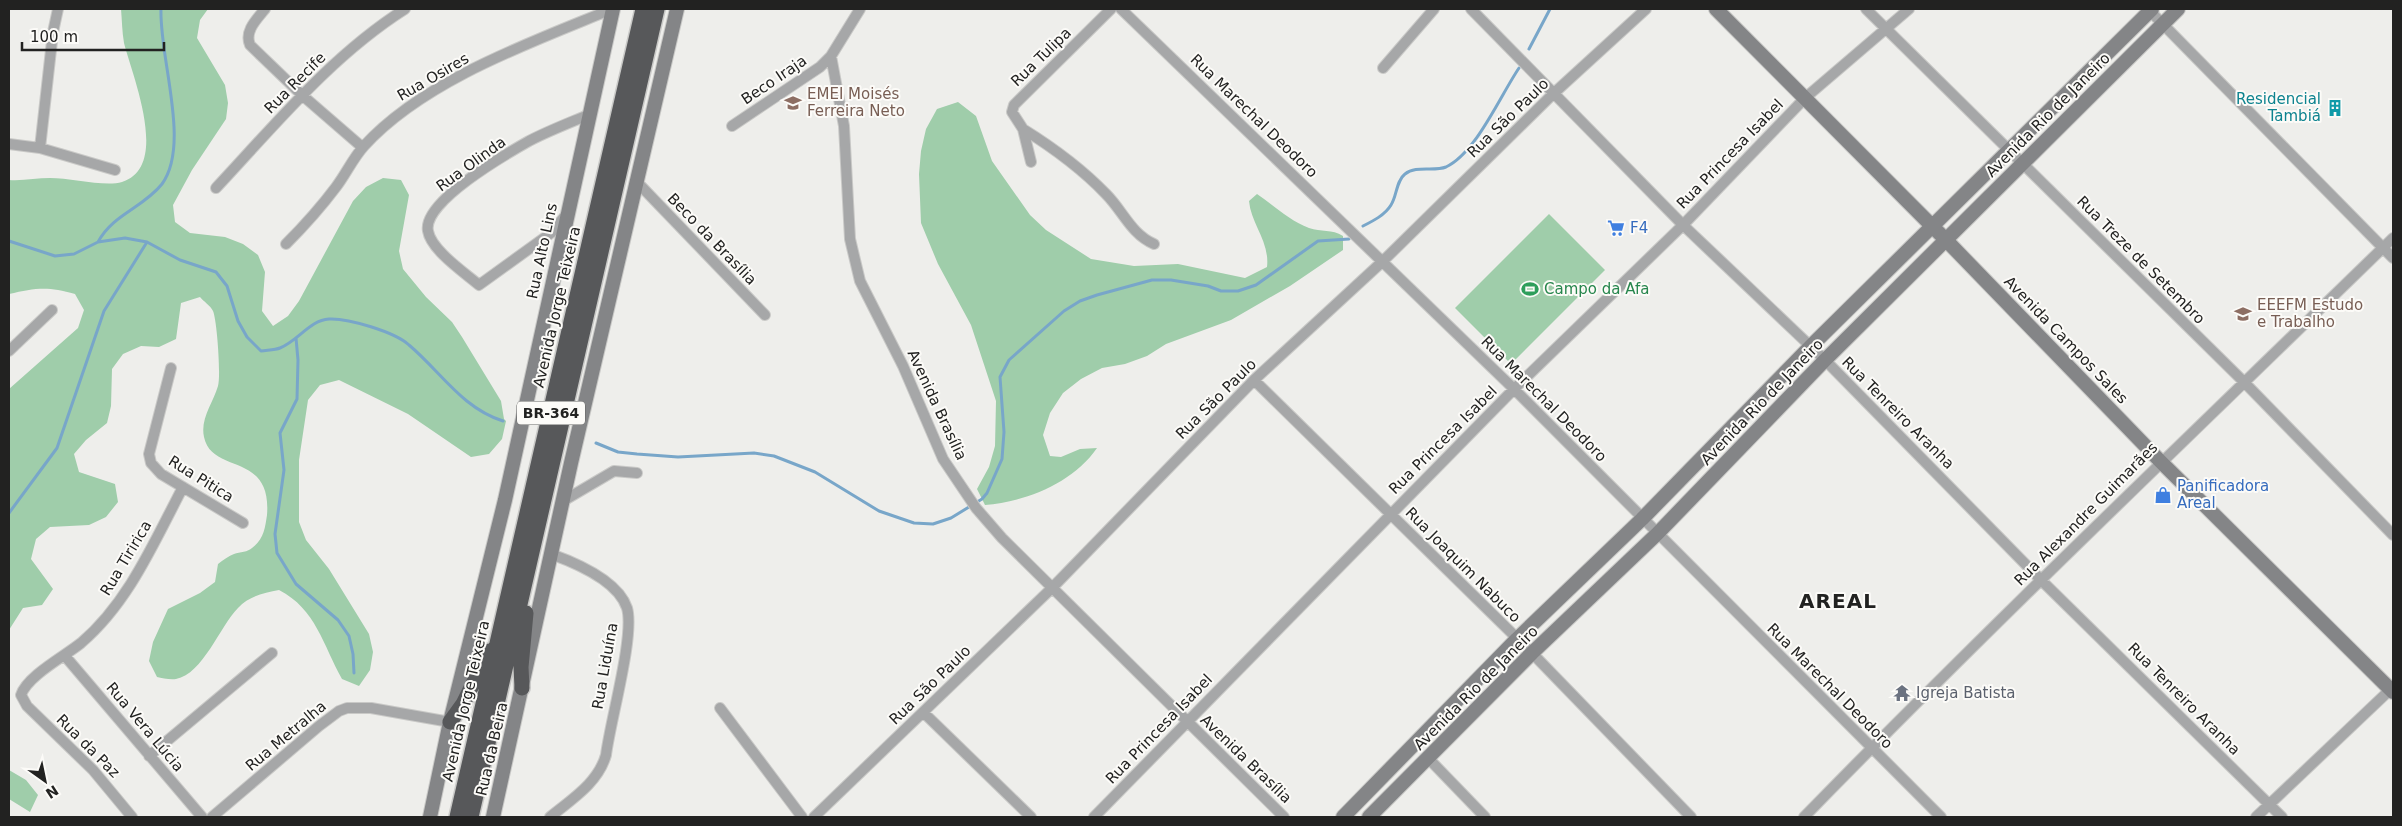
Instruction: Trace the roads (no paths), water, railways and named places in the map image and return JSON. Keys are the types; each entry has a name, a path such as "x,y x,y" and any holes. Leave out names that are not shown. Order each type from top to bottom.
{"highway":[{"name":"Avenida Jorge Teixeira","path":"457,817 644,9"},
{"name":"Avenida Jorge Teixeira","path":"471,817 657,9"},
{"path":"522,688 521,667 534,541"},
{"path":"450,722 463,704 499,632"}],"main road":[{"name":"Rua Alto Lins","path":"450,722 505,500 588,114 613,9"},
{"name":"Rua da Beira","path":"493,817 563,501 677,9"},
{"name":"Avenida Campos Sales","path":"1716,9 1946,240 2161,462 2392,690"},
{"name":"Avenida Rio de Janeiro","path":"1343,817 1517,639 1642,519 1811,346 1933,227 2150,9"},
{"name":"Avenida Rio de Janeiro","path":"1369,817 1532,654 1657,534 1825,360 2178,9"},
{"path":"430,817 450,722"}],"street":[{"path":"40,148 53,32 58,9"},
{"path":"265,9 250,29 249,42 262,58 302,96 362,147"},
{"name":"Rua Recife","path":"216,188 302,96 367,35 405,9"},
{"name":"Rua Osires","path":"286,244 318,210 362,147 401,112 432,92 515,49 613,9"},
{"path":"831,56 860,9"},
{"name":"Rua Tulipa","path":"1031,162 1023,129 1013,116 1014,105 1111,9"},
{"name":"Rua Marechal Deodoro","path":"1120,9 1383,260 1941,817"},
{"path":"1383,68 1434,9"},
{"name":"Rua Tenreiro Aranha","path":"1471,9 1683,225 1811,346 2041,580 2282,817"},
{"name":"Rua São Paulo","path":"814,817 1052,588 1254,380 1383,260 1553,94 1646,9"},
{"name":"Rua Treze de Setembro","path":"1866,9 2243,381 2393,535"},
{"name":"Rua Princesa Isabel","path":"1094,817 1514,389 1683,225 1805,98 1909,9"},
{"path":"2150,9 2393,258"},
{"name":"Beco Iraja","path":"732,126 797,84 831,56"},
{"name":"Avenida Brasília","path":"831,56 844,126 852,255 860,281 903,366 936,444 968,498 1052,588 1284,817"},
{"name":"Rua Olinda","path":"567,214 547,236 479,285 433,243 428,233 427,225 434,211 476,175 502,157 531,140 588,114"},
{"path":"1023,129 1095,184 1108,196 1139,236 1154,244"},
{"path":"9,144 40,148 115,170"},
{"name":"Beco da Brasília","path":"638,183 765,315"},
{"name":"Rua Alexandre Guimarães","path":"1804,817 1871,748 2243,381 2393,238"},
{"path":"9,351 52,310"},
{"name":"Rua Pitica","path":"171,368 149,459 154,468 162,474 244,523"},
{"name":"Rua Joaquim Nabuco","path":"1254,380 1532,654 1690,817"},
{"path":"563,501 614,471 637,474"},
{"name":"Rua Tiririca","path":"21,698 23,690 32,680 65,656 104,621 128,589 183,487"},
{"name":"Rua Liduína","path":"550,817 593,780 603,764 629,629 626,606 601,578 590,571 551,554"},
{"path":"149,756 272,653"},
{"name":"Rua Vera Lúcia","path":"65,656 202,817"},
{"path":"2256,817 2392,690"},
{"name":"Rua da Paz","path":"21,698 93,770 132,817"},
{"name":"Rua Metralha","path":"212,817 319,726 347,708 371,708 450,722"},
{"path":"720,708 802,817"},
{"path":"924,713 1031,817"},
{"path":"1429,759 1486,817"}],"waterway":[{"path":"98,242 112,224 146,199 162,184 170,167 174,147 174,124 164,51 161,9"},
{"path":"1529,49 1550,9"},
{"path":"1363,226 1386,212 1393,201 1402,177 1409,171 1446,167 1467,150 1487,123 1519,68"},
{"path":"9,241 55,256 74,254 98,242 125,238 147,242 180,260 216,272 227,286 238,321 247,337 261,351 278,349 286,345 322,320 337,319 371,327 402,340 421,355 464,398 489,415 503,421"},
{"path":"596,443 618,452 678,457 754,453 774,456 815,472 879,511 914,523 933,524 951,518 982,499 987,493 1002,459 1004,432 1000,377 1009,360 1064,311 1080,301 1097,295 1152,280 1171,280 1208,286 1221,291 1238,291 1256,285 1318,241 1349,239"},
{"path":"9,513 57,448 104,311 147,242"},
{"path":"296,338 298,360 297,399 280,433 284,470 275,534 277,553 296,584 338,620 349,636 353,654 354,673"}],"place":[{"name":"EMEI Moisés Ferreira Neto","path":"793,103"},
{"name":"Residencial Tambiá","path":"2335,108"},
{"name":"F4","path":"1616,228"},
{"name":"Campo da Afa","path":"1530,289"},
{"name":"EEEFM Estudo e Trabalho","path":"2243,314"},
{"name":"Panificadora Areal","path":"2163,495"},
{"name":"Igreja Batista","path":"1902,693"}],"district":[{"name":"AREAL","path":"1838,601"}]}
